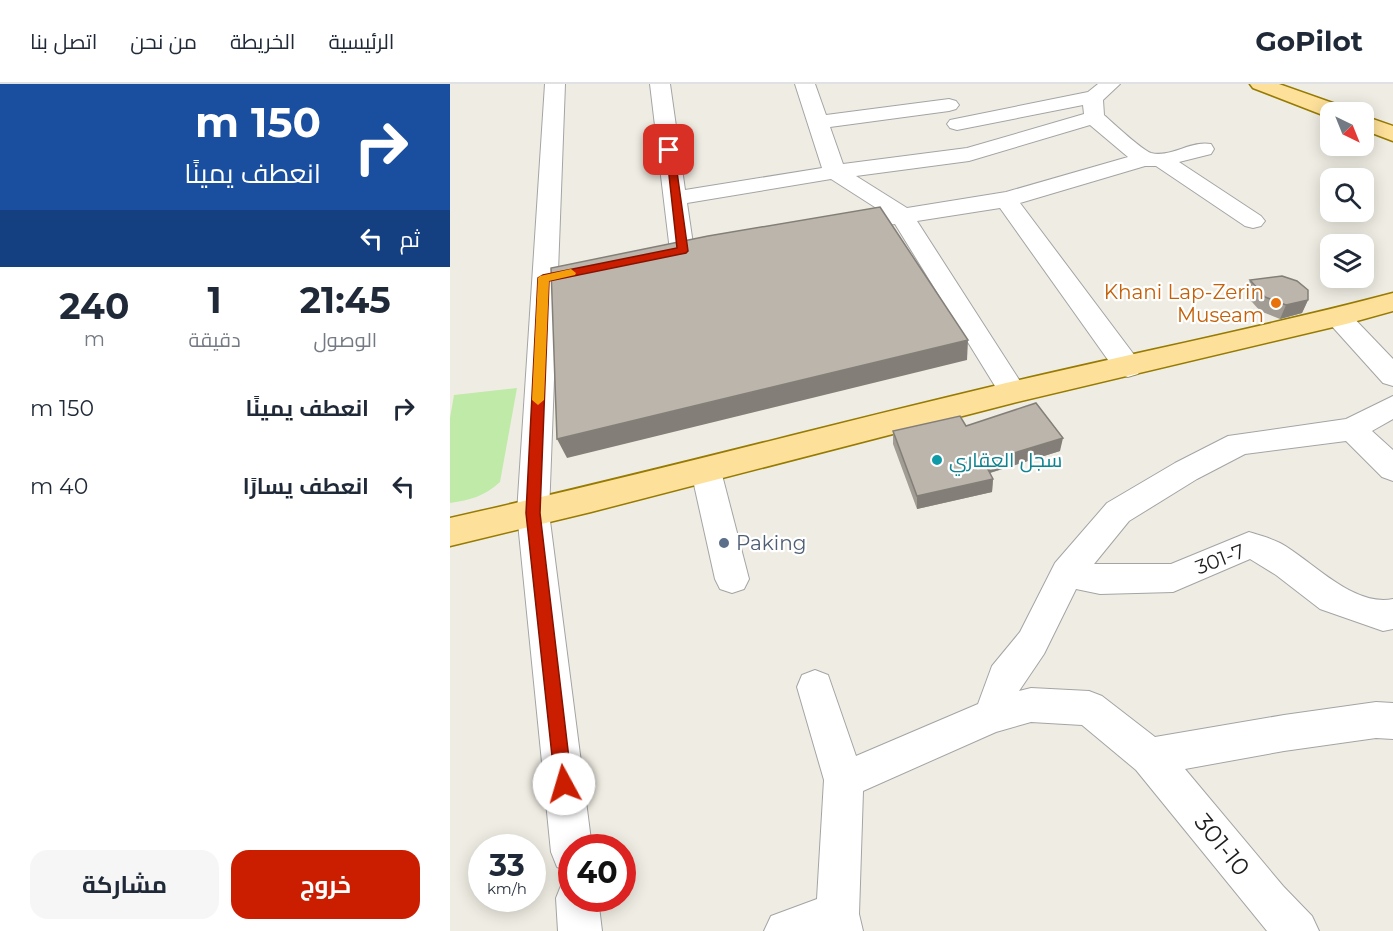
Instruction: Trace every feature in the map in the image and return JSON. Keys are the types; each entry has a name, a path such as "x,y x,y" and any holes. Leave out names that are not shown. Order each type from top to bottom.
{"main road":[{"path":"1260,84 1320,106"},
{"path":"1374,127 1393,134"},
{"path":"450,532 706,471 1013,392 1128,367 1393,302"}],"street":[{"path":"555,84 555,276 533,513 570,834"},
{"path":"660,84 682,251"},
{"path":"805,84 835,172 901,214 1013,392"},
{"path":"940,84 969,154"},
{"path":"675,198 835,172 969,154 1095,96"},
{"path":"819,123 953,114 1095,96"},
{"path":"1095,96 1153,160 1253,221"},
{"path":"821,228 901,214 961,208 1005,199 1203,149"},
{"path":"1005,199 1128,367"},
{"path":"1338,317 1393,376"},
{"path":"992,716 1005,678 1032,643 1067,573 1118,512 1186,471 1239,444 1352,429 1393,406"},
{"path":"1352,429 1393,469"},
{"path":"706,471 732,579"},
{"name":"301-7","path":"1067,573 1100,580 1173,578 1249,545 1266,551 1332,599 1383,616 1393,614"},
{"path":"786,931 839,922 844,780 815,687"},
{"name":"301-10","path":"844,780 992,716 1031,705 1089,708 1150,757 1268,901 1297,931"},
{"path":"1150,757 1284,733 1376,720 1393,721"},
{"path":"578,912 580,931"}],"green space":[{"path":"517,388 500,482 477,497 450,503 450,418 454,395"}],"building":[{"path":"880,207 968,340 557,439 551,268 708,236"},
{"path":"1282,276 1297,281 1308,290 1308,300 1286,305 1265,297 1250,280"},
{"path":"1036,403 1063,438 984,462 993,479 917,496 893,431 960,416 966,426"}],"slow traffic":[{"path":"538,400 543,278 571,273"}],"place":[{"name":"Khani Lap-Zerin Museam","path":"1276,303"},
{"name":"سجل العقاري","path":"937,460"},
{"name":"Paking","path":"724,543"}],"route":[{"path":"564,784 533,513 543,278 682,251 669,150"}]}
